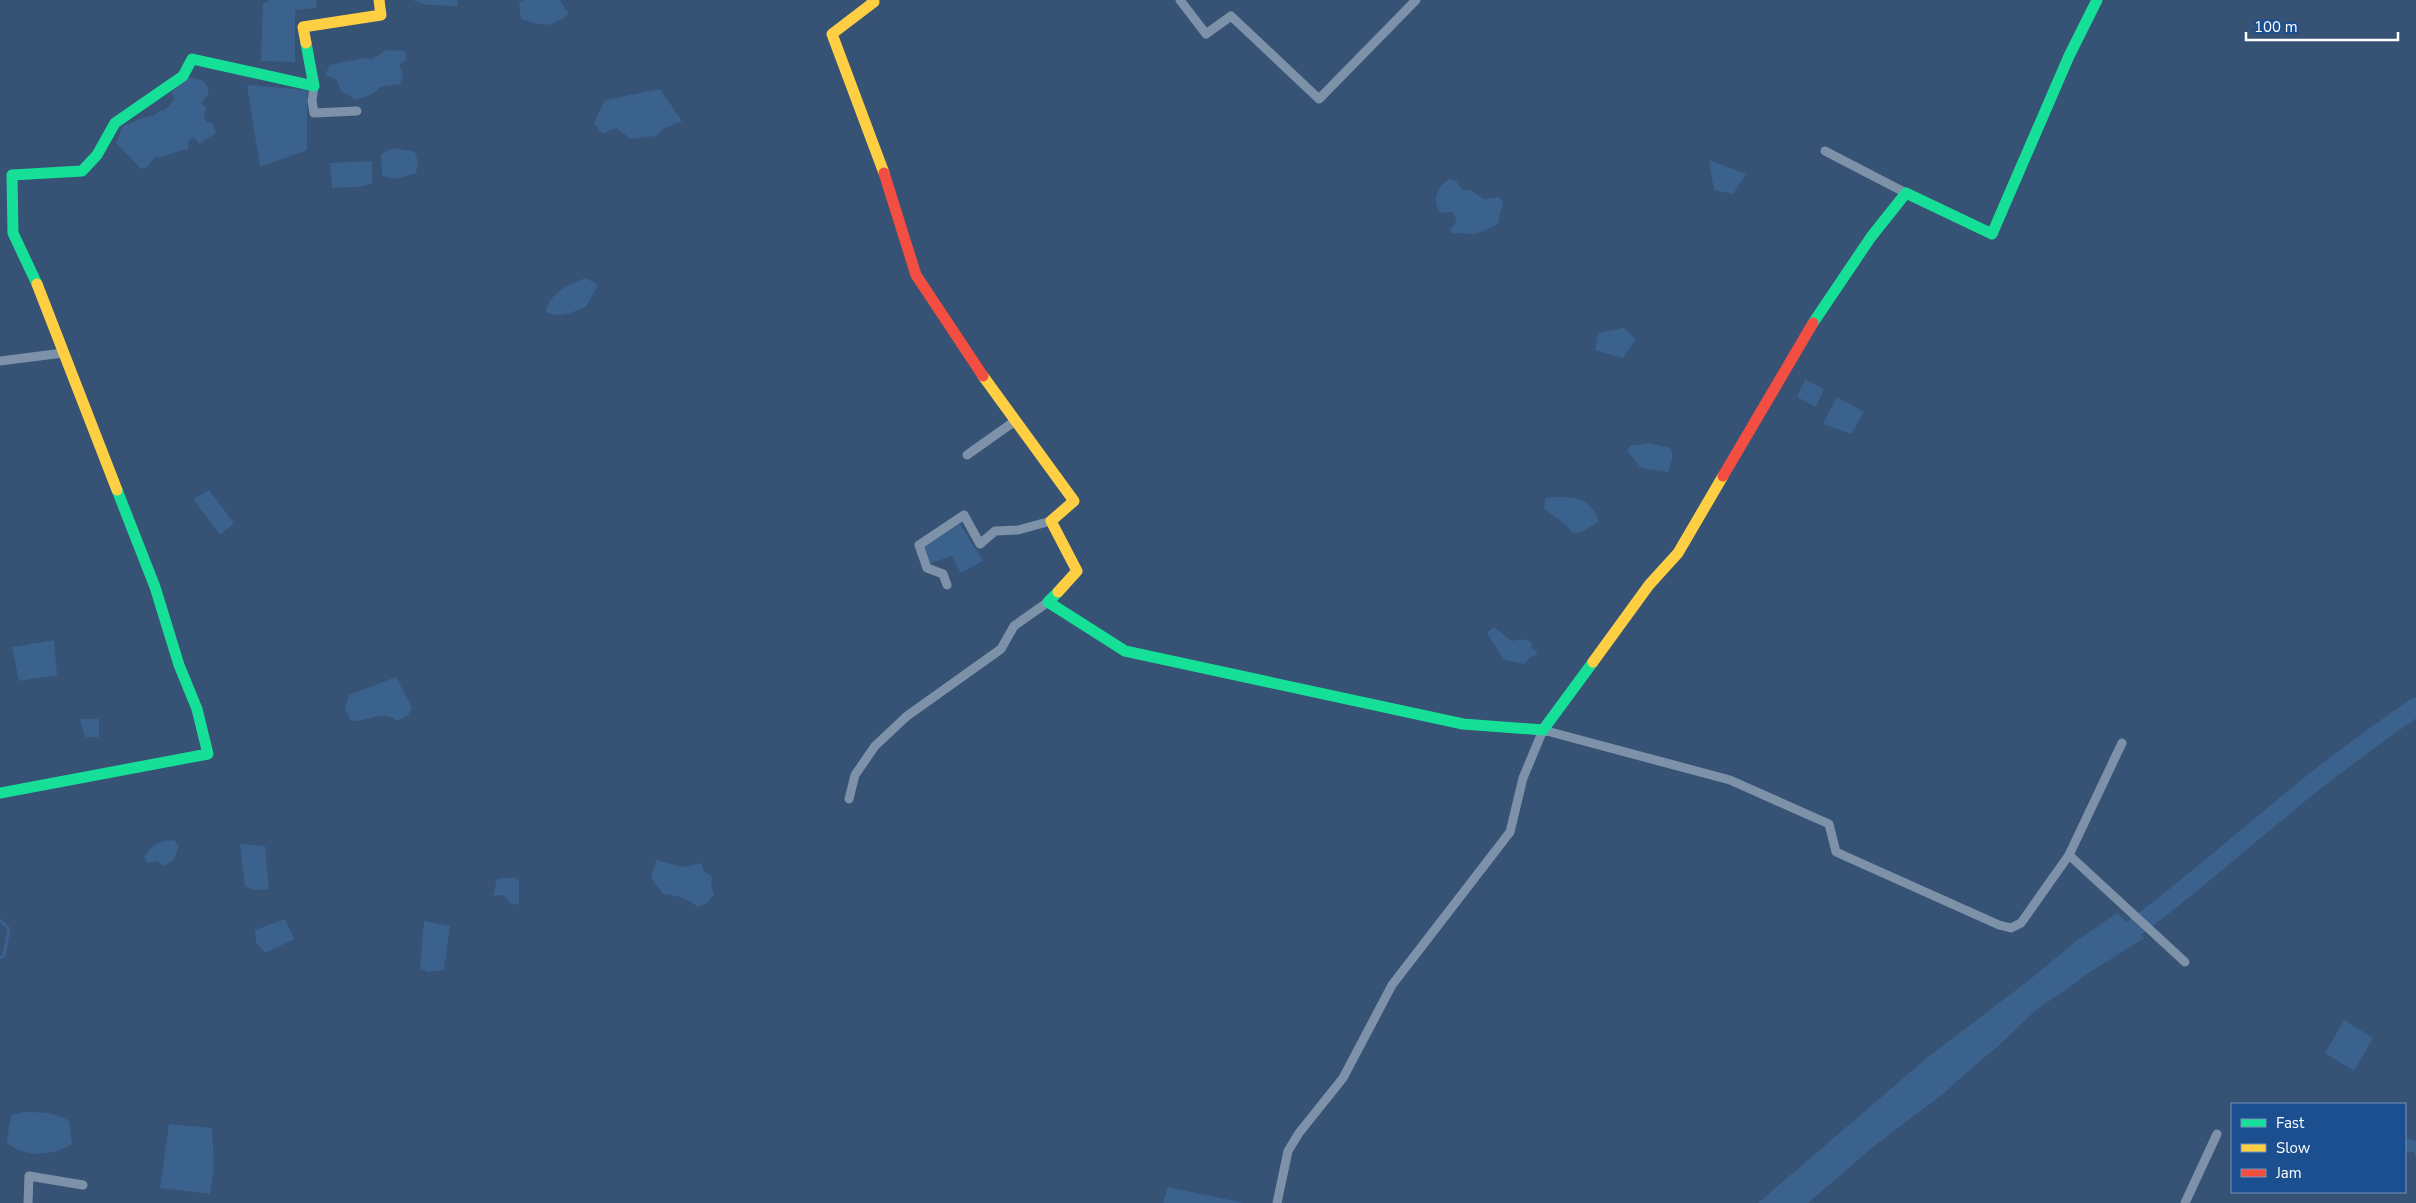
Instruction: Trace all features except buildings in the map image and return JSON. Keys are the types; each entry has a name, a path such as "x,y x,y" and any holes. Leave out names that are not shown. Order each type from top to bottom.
{"street":[{"path":"357,111 314,113 312,101 314,86 302,27 381,15 379,0"},
{"path":"1180,0 1206,34 1231,16 1319,99 1416,0"},
{"path":"1825,151 1906,193 1992,234 2069,56 2097,0"},
{"path":"874,1 832,34 887,182 916,275 986,382 1074,501 1051,521 1018,530 995,531 980,544 964,515 919,545 927,568 943,574 947,585"},
{"path":"0,793 208,754 198,709 179,665 155,587 37,284 13,233 12,175 82,171 97,156 115,123 183,76 192,59 314,86"},
{"path":"1277,1203 1288,1151 1343,1078 1392,985 1510,832 1523,778 1543,730 1650,585 1678,553 1800,343 1871,237 1906,193"},
{"path":"0,361 63,353"},
{"path":"967,456 1015,421"},
{"path":"849,799 855,775 875,746 907,716 1000,649 1014,626 1048,602 1077,571 1051,521"},
{"path":"1048,602 1125,651 1463,724 1543,730 1730,780 1829,824 1836,852 1925,894 1999,925 2011,928 2021,922 2069,854 2122,743"},
{"path":"2069,854 2112,892 2163,943 2186,962"},
{"path":"2185,1203 2217,1134"},
{"path":"28,1203 29,1176 83,1185"}],"water":[{"path":"270,0 316,0 317,8 295,10 295,62 261,61 263,4"},
{"path":"412,0 457,0 458,6 427,5"},
{"path":"525,0 560,0 569,14 556,22 546,25 521,19 519,3"},
{"path":"387,50 405,51 407,59 399,65 403,75 400,84 380,87 373,94 356,100 341,91 336,79 325,75 330,65 364,58 372,59"},
{"path":"187,77 202,80 206,85 209,93 201,103 207,108 206,120 208,123 212,122 216,133 199,144 194,137 188,141 188,150 155,157 147,167 141,169 116,143 123,126 148,116 154,116 160,110 164,111 175,99 171,93"},
{"path":"247,85 307,90 307,150 260,167"},
{"path":"660,89 682,121 665,128 656,136 631,139 616,128 602,134 594,123 605,100"},
{"path":"393,148 415,152 418,163 416,173 396,179 382,176 381,154"},
{"path":"1709,160 1746,174 1733,194 1714,190"},
{"path":"372,161 372,184 332,188 330,163"},
{"path":"1449,179 1456,181 1462,190 1470,190 1484,199 1499,197 1503,202 1498,224 1476,234 1453,233 1449,230 1455,224 1456,218 1452,212 1440,213 1436,198 1441,186"},
{"path":"586,278 598,285 586,307 562,315 546,312 555,295 567,286"},
{"path":"1624,328 1636,339 1623,358 1595,350 1598,333"},
{"path":"1805,379 1824,389 1816,407 1797,397"},
{"path":"1837,397 1864,412 1851,434 1823,424"},
{"path":"1650,443 1670,448 1673,456 1668,472 1641,468 1627,451 1630,446"},
{"path":"209,490 234,523 220,535 193,499"},
{"path":"1551,497 1575,498 1586,502 1599,521 1582,532 1572,533 1566,525 1544,509 1545,499"},
{"path":"960,524 983,561 961,573 952,556 931,563 923,547"},
{"path":"1494,627 1511,641 1527,640 1533,644 1531,647 1537,652 1537,655 1530,657 1525,664 1504,660 1487,633"},
{"path":"54,640 57,675 19,681 12,647"},
{"path":"396,677 412,708 408,715 397,721 386,716 380,716 351,721 345,709 349,695"},
{"path":"80,719 99,719 99,737 85,737"},
{"path":"174,840 179,846 174,860 163,866 157,861 147,863 144,857 153,846 160,842"},
{"path":"240,844 265,846 269,889 253,890 245,886"},
{"path":"656,860 683,867 702,863 703,870 712,877 711,885 714,895 707,903 698,907 681,897 663,894 651,878"},
{"path":"513,877 519,880 519,905 510,903 504,895 493,896 497,879"},
{"path":"2117,913 2144,938 2092,971 2035,1011 1943,1094 1873,1147 1808,1203 1758,1203 1929,1056 2028,981 2076,941"},
{"path":"285,919 294,939 265,953 256,942 255,930"},
{"path":"424,921 450,926 444,970 428,972 420,968"},
{"path":"2344,1020 2373,1038 2354,1071 2325,1053"},
{"path":"24,1112 53,1114 69,1121 72,1144 56,1151 39,1154 14,1148 7,1143 9,1125 12,1115"},
{"path":"169,1124 212,1128 214,1169 210,1194 160,1188"},
{"path":"2406,1137 2416,1141 2416,1159 2414,1152 2406,1152"},
{"path":"1168,1187 1244,1203 1163,1203"}],"waterway":[{"path":"2113,943 2175,896 2327,771 2416,707"},
{"path":"0,920 9,929 4,956 0,958"}],"traffic: fast":[{"path":"1813,323 1871,237 1906,193 1992,234 2069,56 2097,0"},
{"path":"37,284 13,233 12,175 82,171 97,155 115,123 183,76 192,59 314,86 306,43"},
{"path":"0,793 208,754 197,709 179,665 155,587 117,490"},
{"path":"1058,592 1048,602 1125,651 1463,724 1543,730 1593,662"}],"traffic: slow":[{"path":"306,43 303,27 381,15 379,0"},
{"path":"872,0 874,2 832,34 884,173"},
{"path":"37,284 117,490"},
{"path":"983,376 1074,501 1051,521 1077,571 1058,592"},
{"path":"1593,662 1649,585 1678,553 1723,476"}],"traffic: jam":[{"path":"884,173 916,275 983,376"},
{"path":"1723,476 1813,323"}]}
